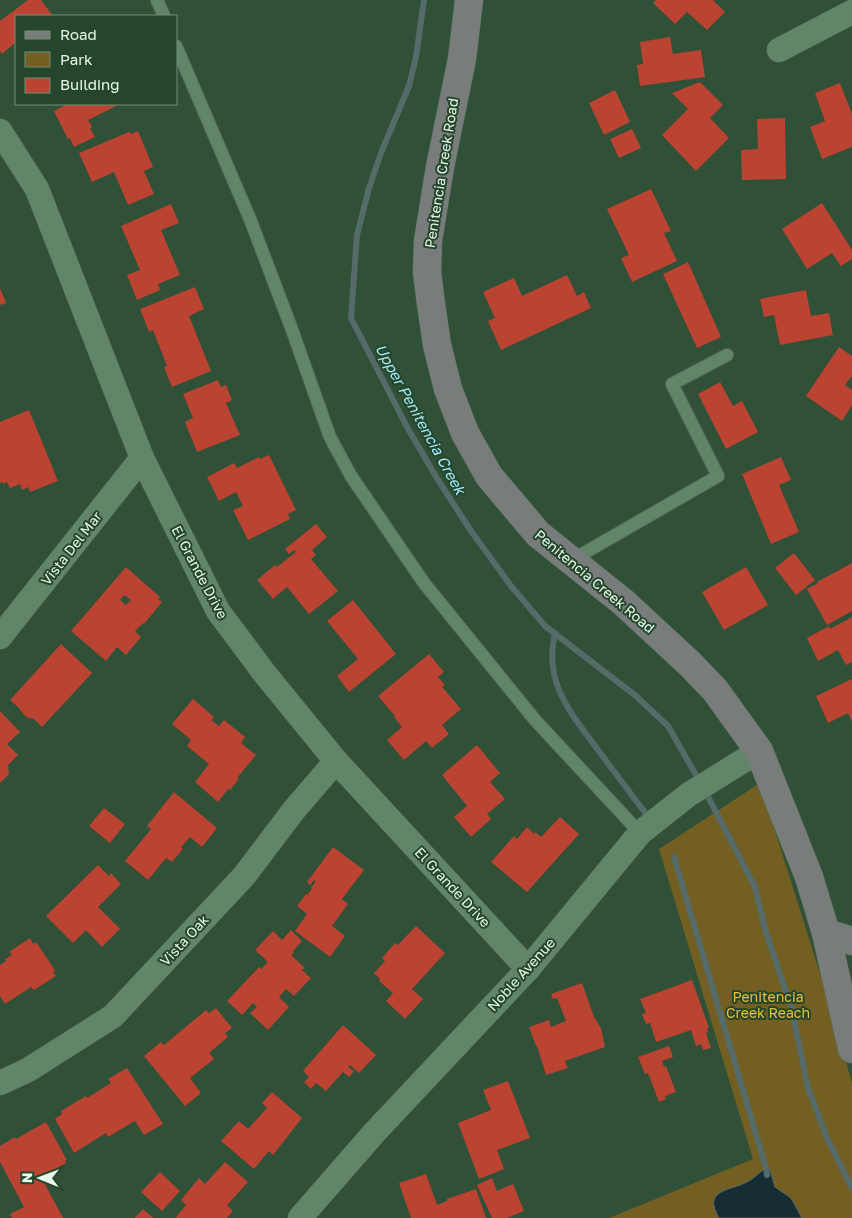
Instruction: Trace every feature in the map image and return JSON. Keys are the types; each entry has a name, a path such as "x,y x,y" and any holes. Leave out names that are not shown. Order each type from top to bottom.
{"street":[{"name":"Penitencia Creek Road","path":"469,0 462,59 440,167 428,240 431,304 437,346 448,389 465,433 489,476 538,534 623,602 690,664 715,690 759,751 808,877 846,993 852,1049"},
{"path":"779,50 852,12"},
{"name":"El Grande Drive","path":"0,131 37,189 142,458 218,611 265,674 336,761 528,968"},
{"name":"Vista Del Mar","path":"0,637 142,458"},
{"name":"Noble Avenue","path":"300,1218 374,1133 528,968 640,833 688,795 759,751"},
{"name":"Vista Oak","path":"0,1083 28,1070 113,1016 244,876 294,810 336,761"},
{"path":"826,933 852,941"}],"lane":[{"path":"157,0 164,15"},
{"path":"178,51 250,219 330,437 351,476 424,583 535,720 640,833"},
{"path":"572,560 718,476 672,384 727,355"}],"green space":[{"name":"Penitencia Creek Reach","path":"760,783 829,1002 852,1083 852,1218 609,1218 753,1159 659,849"}],"water":[{"path":"766,1168 770,1170 775,1187 791,1198 802,1218 719,1218 714,1201 716,1196 720,1192 750,1180"}],"building":[{"path":"28,0 41,0 52,15 15,15 15,43 2,54 0,51 0,21"},
{"path":"656,0 713,0 725,12 707,30 687,12 675,24 653,3"},
{"path":"670,37 673,54 701,50 705,77 640,86 637,65 643,64 640,42"},
{"path":"700,82 723,105 710,118 729,138 696,171 662,135 688,109 672,93"},
{"path":"840,83 852,114 852,147 822,159 810,127 825,121 815,93"},
{"path":"615,90 630,122 604,135 589,103"},
{"path":"65,105 118,105 88,120 95,137 74,147 54,111"},
{"path":"785,118 786,179 742,180 741,150 758,149 757,119"},
{"path":"632,129 641,148 619,158 610,139"},
{"path":"138,131 153,167 144,171 154,194 128,205 114,172 92,182 79,153 129,132 131,134"},
{"path":"651,189 671,231 664,233 677,261 632,282 621,258 629,255 607,209"},
{"path":"822,203 852,250 852,259 841,266 832,253 807,269 782,229"},
{"path":"171,204 179,223 161,230 180,275 158,284 160,290 137,300 127,275 140,270 121,226"},
{"path":"688,262 721,337 697,348 663,274"},
{"path":"567,275 577,296 584,292 591,308 501,350 488,321 495,318 483,292 514,278 522,296"},
{"path":"195,287 204,309 189,316 211,371 172,387 164,367 167,366 153,330 149,332 140,309"},
{"path":"0,288 6,303 0,305"},
{"path":"806,290 811,316 829,313 833,335 780,345 774,315 764,317 760,299"},
{"path":"839,347 852,356 852,376 845,385 852,390 852,405 842,421 806,396"},
{"path":"218,380 221,387 226,385 232,400 226,403 240,435 197,452 185,422 193,418 183,394"},
{"path":"720,382 733,406 742,401 758,432 726,449 698,394"},
{"path":"29,410 58,481 30,492 28,487 22,490 20,484 10,488 7,482 0,483 0,422"},
{"path":"269,455 296,510 288,514 290,519 248,540 233,510 243,506 236,492 219,501 207,477 234,463 237,468 259,457 260,459"},
{"path":"781,457 791,480 779,485 799,532 771,544 742,474"},
{"path":"316,524 327,537 312,550 316,555 311,559 338,591 309,614 287,587 273,599 257,580 275,565 277,567 296,552 294,550 289,554 285,549"},
{"path":"794,553 815,580 796,595 775,568"},
{"path":"852,563 852,611 827,625 807,589"},
{"path":"126,567 160,597 158,599 162,602 144,624 135,631 141,637 126,655 117,647 106,661 71,631","holes":["124,595 131,600 126,605 120,600"]},
{"path":"746,567 768,605 724,630 702,592"},
{"path":"353,600 396,654 349,692 337,676 358,659 327,621"},
{"path":"852,617 852,662 846,665 838,650 818,661 807,638 829,626 830,629"},
{"path":"61,644 92,673 42,727 34,719 25,716 10,700"},
{"path":"429,654 444,672 438,677 445,685 442,687 461,709 442,725 449,734 432,748 426,741 404,760 387,740 402,727 378,696"},
{"path":"852,679 852,722 848,713 828,723 816,696"},
{"path":"193,699 214,717 211,720 219,726 224,720 245,737 241,743 256,755 237,778 239,779 218,802 195,782 209,764 187,746 191,740 172,724"},
{"path":"0,711 20,732 7,744 18,755 8,765 9,774 0,783"},
{"path":"477,745 500,773 490,782 505,799 487,814 491,819 471,837 454,817 467,806 442,775"},
{"path":"174,792 217,828 202,847 190,837 172,862 166,858 148,880 125,861 151,829 147,826"},
{"path":"104,808 125,824 110,843 89,826"},
{"path":"560,817 579,834 527,892 491,862 514,836 517,839 527,827 534,834 535,832 541,837"},
{"path":"333,847 364,870 342,899 348,904 332,926 345,936 330,957 295,931 307,914 297,906 312,889 316,881 314,880 310,885 307,882"},
{"path":"98,865 109,876 111,873 121,884 98,907 120,929 102,947 86,930 73,943 46,916"},
{"path":"416,926 445,953 412,989 423,999 405,1019 386,1001 393,993 379,981 380,979 374,973 385,961 382,958 395,943 398,945"},
{"path":"291,930 302,941 291,955 305,968 302,970 311,978 294,996 286,989 279,997 289,1007 268,1030 250,1013 257,1007 253,1003 242,1015 227,1001 259,967 261,969 268,962 255,950 273,931 282,940"},
{"path":"30,938 33,944 36,942 55,970 53,972 56,976 34,990 31,987 5,1004 0,996 0,965 12,955 9,952"},
{"path":"692,980 709,1028 706,1033 711,1048 703,1050 701,1044 696,1046 691,1030 656,1042 650,1023 646,1024 642,1014 646,1013 640,999"},
{"path":"582,983 594,1017 601,1028 605,1047 565,1061 568,1068 546,1075 529,1027 549,1020 551,1027 566,1021 557,998 553,999 551,994"},
{"path":"216,1008 232,1028 225,1033 228,1037 209,1053 214,1059 190,1078 201,1093 185,1106 144,1056 161,1042 164,1045 206,1010 209,1013"},
{"path":"343,1025 376,1055 359,1073 350,1065 348,1067 354,1071 349,1077 343,1072 326,1091 316,1083 311,1089 304,1082 309,1077 303,1071"},
{"path":"669,1046 673,1057 662,1061 664,1067 666,1066 676,1092 665,1096 666,1099 659,1102 648,1073 645,1074 638,1057"},
{"path":"127,1068 163,1124 144,1135 135,1121 108,1137 106,1133 74,1153 55,1119 62,1114 61,1111 111,1083 108,1079"},
{"path":"508,1081 530,1138 497,1150 504,1169 479,1179 458,1123 491,1110 483,1090"},
{"path":"272,1092 302,1118 273,1155 269,1151 254,1169 221,1141 239,1121 248,1129 267,1108 262,1103"},
{"path":"46,1122 67,1160 65,1161 66,1163 41,1177 63,1218 12,1218 10,1214 24,1207 0,1162 0,1146"},
{"path":"225,1162 248,1182 227,1205 233,1211 227,1218 177,1218 186,1205 181,1200 199,1178 205,1184"},
{"path":"160,1172 180,1191 162,1211 141,1192"},
{"path":"426,1174 437,1205 447,1201 447,1199 476,1189 486,1218 411,1218 399,1183"},
{"path":"492,1178 497,1191 513,1184 524,1211 507,1218 492,1218 477,1185"},
{"path":"143,1209 153,1218 135,1218"}],"waterway":[{"name":"Upper Penitencia Creek","path":"424,0 416,57 409,86 381,153 369,188 357,235 351,318 407,427 438,480 471,531 511,586 545,626 636,696 668,726 700,782"},
{"path":"555,633 552,651 553,667 556,682 569,710 646,814"},
{"name":"Upper Penitencia Creek","path":"705,791 755,887 765,929 792,1010 808,1088 827,1138 852,1188"},
{"path":"674,857 767,1175"}]}
